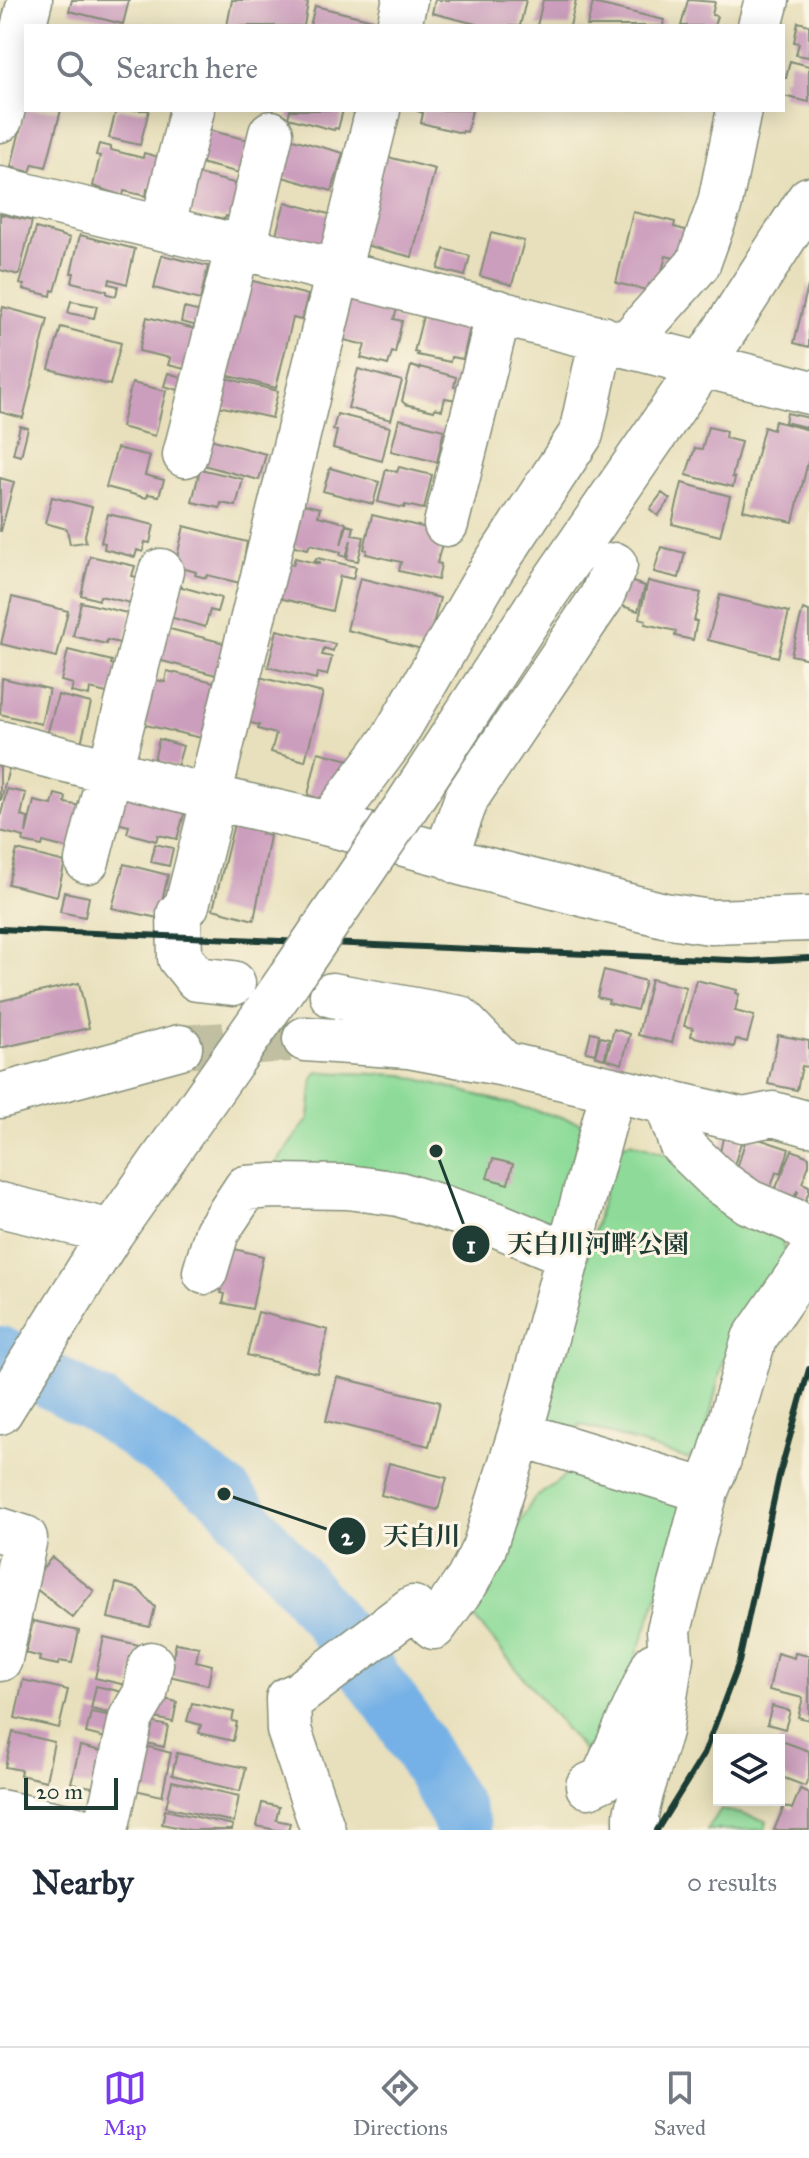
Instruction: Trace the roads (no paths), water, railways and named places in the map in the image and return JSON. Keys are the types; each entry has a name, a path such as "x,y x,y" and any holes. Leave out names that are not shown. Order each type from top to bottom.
{"street":[{"path":"0,120 30,0"},
{"path":"399,24 405,0"},
{"path":"761,24 767,0"},
{"path":"162,228 191,112"},
{"path":"233,983 197,979 180,958 179,914 187,905 377,112"},
{"path":"329,824 392,740 469,608 581,434 615,341 698,264 720,203 739,112"},
{"path":"185,455 271,133"},
{"path":"0,189 337,271 809,392"},
{"path":"0,1412 112,1232 400,816 535,609 702,366 809,199"},
{"path":"446,524 499,312"},
{"path":"446,855 467,797 601,598 615,565"},
{"path":"87,861 161,571"},
{"path":"469,608 555,665"},
{"path":"0,743 329,824 446,855 461,863 664,915 710,922 809,919"},
{"path":"332,995 459,1018 504,1064"},
{"path":"305,1039 408,1046 504,1064 743,1120 773,1114 809,1124"},
{"path":"0,1096 180,1047"},
{"path":"323,1830 289,1730 288,1699 299,1694 413,1608 434,1627 468,1580 484,1548 520,1434 613,1090"},
{"path":"667,1103 681,1144 719,1181 749,1202 794,1221 809,1232"},
{"path":"205,1272 217,1232 246,1188 274,1186 348,1187 399,1194 495,1224 569,1255"},
{"path":"0,1205 112,1232"},
{"path":"588,1786 603,1779 669,1630 706,1491 719,1459 754,1339 809,1259"},
{"path":"520,1434 706,1491"},
{"path":"0,1530 25,1538 0,1659"},
{"path":"636,1830 641,1793 660,1731 671,1657 669,1630"},
{"path":"106,1830 131,1718 145,1694 151,1664"},
{"path":"0,1812 86,1830"}],"waterway":[{"path":"0,1354 103,1409 224,1494 329,1619 400,1715 457,1812 464,1830"}],"tunnel":[{"path":"180,1047 305,1039"}],"railway":[{"path":"0,929 752,961 809,958"},
{"path":"657,1830 704,1754 739,1662 779,1476 809,1369"}],"place":[{"name":"天白川河畔公園","path":"436,1151"},
{"name":"天白川","path":"224,1494"}]}
